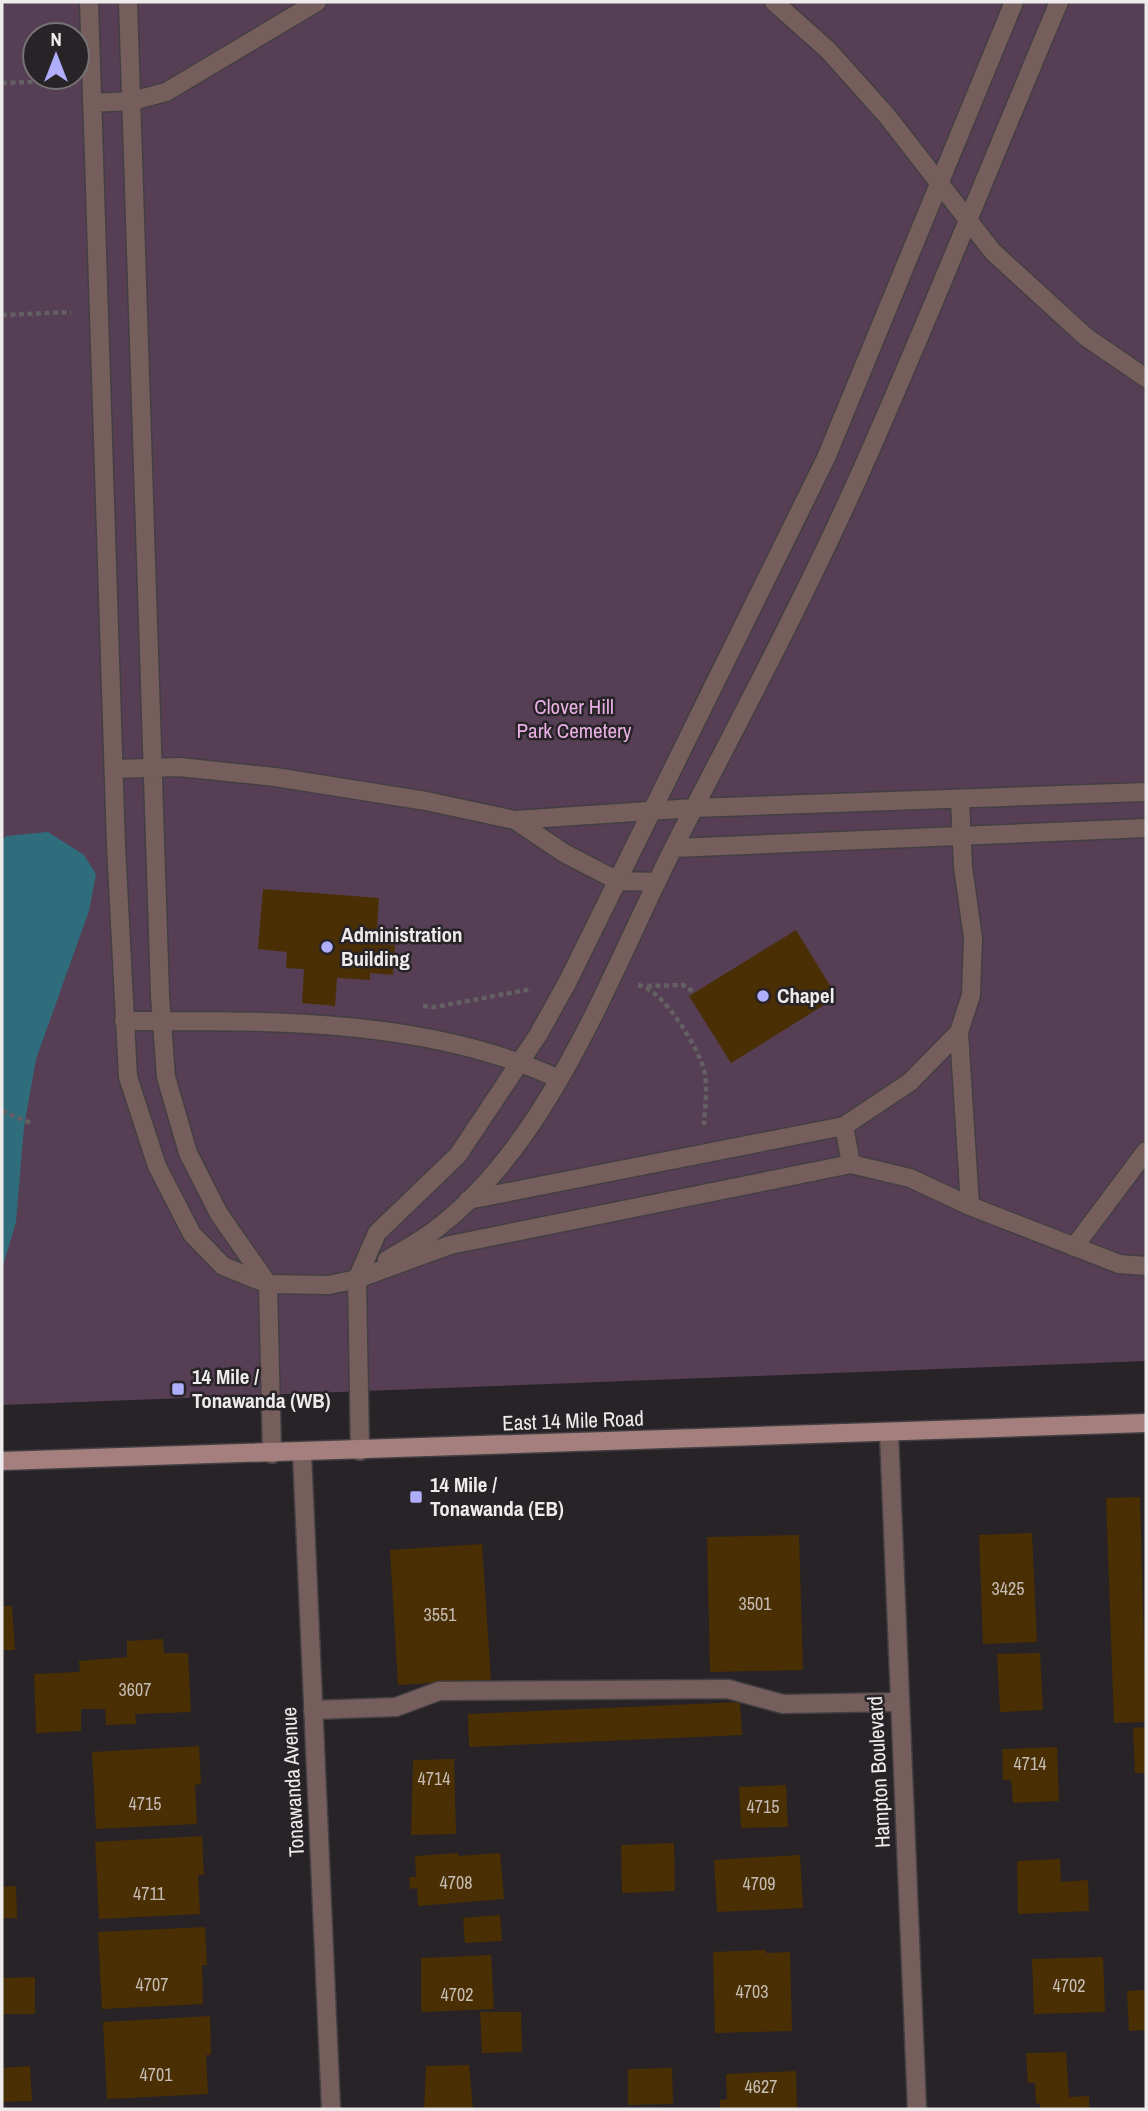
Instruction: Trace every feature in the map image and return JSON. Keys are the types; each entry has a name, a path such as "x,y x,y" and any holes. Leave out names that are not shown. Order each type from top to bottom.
{"main road":[{"name":"East 14 Mile Road","path":"2,1461 1146,1423"}],"street":[{"path":"89,2 114,769 128,1077 156,1166 192,1234 223,1266 268,1283 329,1285 357,1279 450,1245 851,1164 911,1178 970,1206 1119,1264 1146,1266"},
{"path":"128,2 161,1021 166,1077 188,1153 219,1214 268,1283 272,1454"},
{"path":"92,103 132,101 166,92 317,2"},
{"path":"774,2 828,50 887,116 993,252 1086,337 1146,378"},
{"path":"360,1451 357,1279 377,1233 458,1155 521,1062 567,984 826,458 1014,2"},
{"path":"357,1279 436,1230 487,1182 559,1079 611,985 657,882 776,649 858,478 1059,2"},
{"path":"114,769 154,768 275,777 426,801 514,820 694,808 1146,792"},
{"path":"960,799 973,938 971,995 959,1032 970,1206"},
{"path":"514,820 564,853 618,881 657,882"},
{"path":"674,848 962,838 1146,828"},
{"path":"124,1021 301,1024 407,1035 481,1049 521,1062 559,1079"},
{"path":"468,1200 844,1126 911,1082 959,1032"},
{"path":"844,1126 851,1164"},
{"path":"1074,1247 1146,1151"},
{"name":"Hampton Boulevard","path":"889,1433 898,1702 917,2109"},
{"name":"Tonawanda Avenue","path":"302,1453 331,2109"},
{"path":"313,1710 396,1707 439,1691 727,1689 783,1704 898,1702"}],"path":[{"path":"2,83 92,79"},
{"path":"2,314 99,311"},
{"path":"646,986 683,985 694,992"},
{"path":"2,1111 33,1124"}],"green space":[{"name":"Clover Hill Park Cemetery","path":"2,2 1146,2 1146,1361 2,1405"}],"water":[{"path":"48,832 84,855 96,874 89,911 36,1059 24,1127 16,1222 2,1269 2,841 6,836"}],"building":[{"name":"Administration Building","path":"263,889 379,898 376,944 395,945 393,975 370,973 370,980 337,978 335,1006 302,1003 304,969 286,968 287,952 258,949"},
{"name":"Chapel","path":"796,930 837,997 731,1063 689,996"},
{"path":"1140,1497 1146,1722 1114,1723 1106,1498"},
{"path":"1032,1533 1037,1642 983,1644 979,1535"},
{"path":"799,1535 803,1670 710,1672 707,1537"},
{"path":"482,1544 491,1680 398,1685 390,1550"},
{"path":"2,1606 12,1606 15,1650 2,1650"},
{"path":"163,1639 164,1653 188,1653 191,1712 135,1714 136,1724 106,1725 105,1709 81,1709 81,1731 36,1733 34,1674 80,1672 79,1661 127,1657 127,1641"},
{"path":"1040,1653 1043,1710 1000,1712 997,1654"},
{"path":"740,1702 742,1735 469,1747 468,1714"},
{"path":"1146,1727 1146,1773 1135,1773 1133,1728"},
{"path":"199,1746 201,1784 195,1785 197,1824 96,1829 92,1752"},
{"path":"1057,1747 1059,1801 1013,1803 1011,1780 1003,1780 1002,1749"},
{"path":"454,1759 456,1834 411,1835 413,1760"},
{"path":"786,1785 788,1827 741,1828 739,1787"},
{"path":"202,1836 204,1875 198,1875 200,1914 99,1919 95,1842"},
{"path":"674,1843 675,1891 622,1893 621,1845"},
{"path":"458,1853 459,1856 500,1853 504,1899 418,1906 417,1888 410,1889 409,1877 416,1877 415,1856"},
{"path":"800,1855 803,1908 717,1912 714,1860"},
{"path":"1060,1859 1061,1882 1088,1880 1089,1911 1018,1914 1017,1861"},
{"path":"16,1886 17,1918 2,1918 2,1887"},
{"path":"500,1915 502,1941 465,1943 463,1918"},
{"path":"205,1927 207,1965 202,1965 203,2004 102,2009 98,1932"},
{"path":"766,1950 766,1953 790,1952 792,2031 715,2033 713,1952"},
{"path":"491,1955 494,2009 421,2010 421,1958"},
{"path":"1103,1957 1105,2012 1034,2014 1032,1959"},
{"path":"35,1977 35,2014 2,2014 2,1978"},
{"path":"1146,1990 1146,2030 1129,2031 1127,1991"},
{"path":"480,2012 521,2012 522,2052 482,2053"},
{"path":"210,2016 211,2055 206,2055 208,2094 107,2099 103,2022"},
{"path":"1066,2052 1069,2097 1089,2096 1089,2109 1040,2109 1040,2103 1036,2104 1035,2083 1028,2083 1026,2053"},
{"path":"469,2065 473,2109 424,2109 426,2066"},
{"path":"30,2066 32,2101 2,2102 2,2068"},
{"path":"672,2068 673,2104 628,2105 628,2069"},
{"path":"796,2071 797,2109 720,2109 720,2100 727,2099 726,2074"}],"place":[{"name":"Administration Building","path":"327,947"},
{"name":"Chapel","path":"763,996"},
{"name":"14 Mile / Tonawanda (WB)","path":"178,1389"},
{"name":"14 Mile / Tonawanda (EB)","path":"416,1497"}]}
